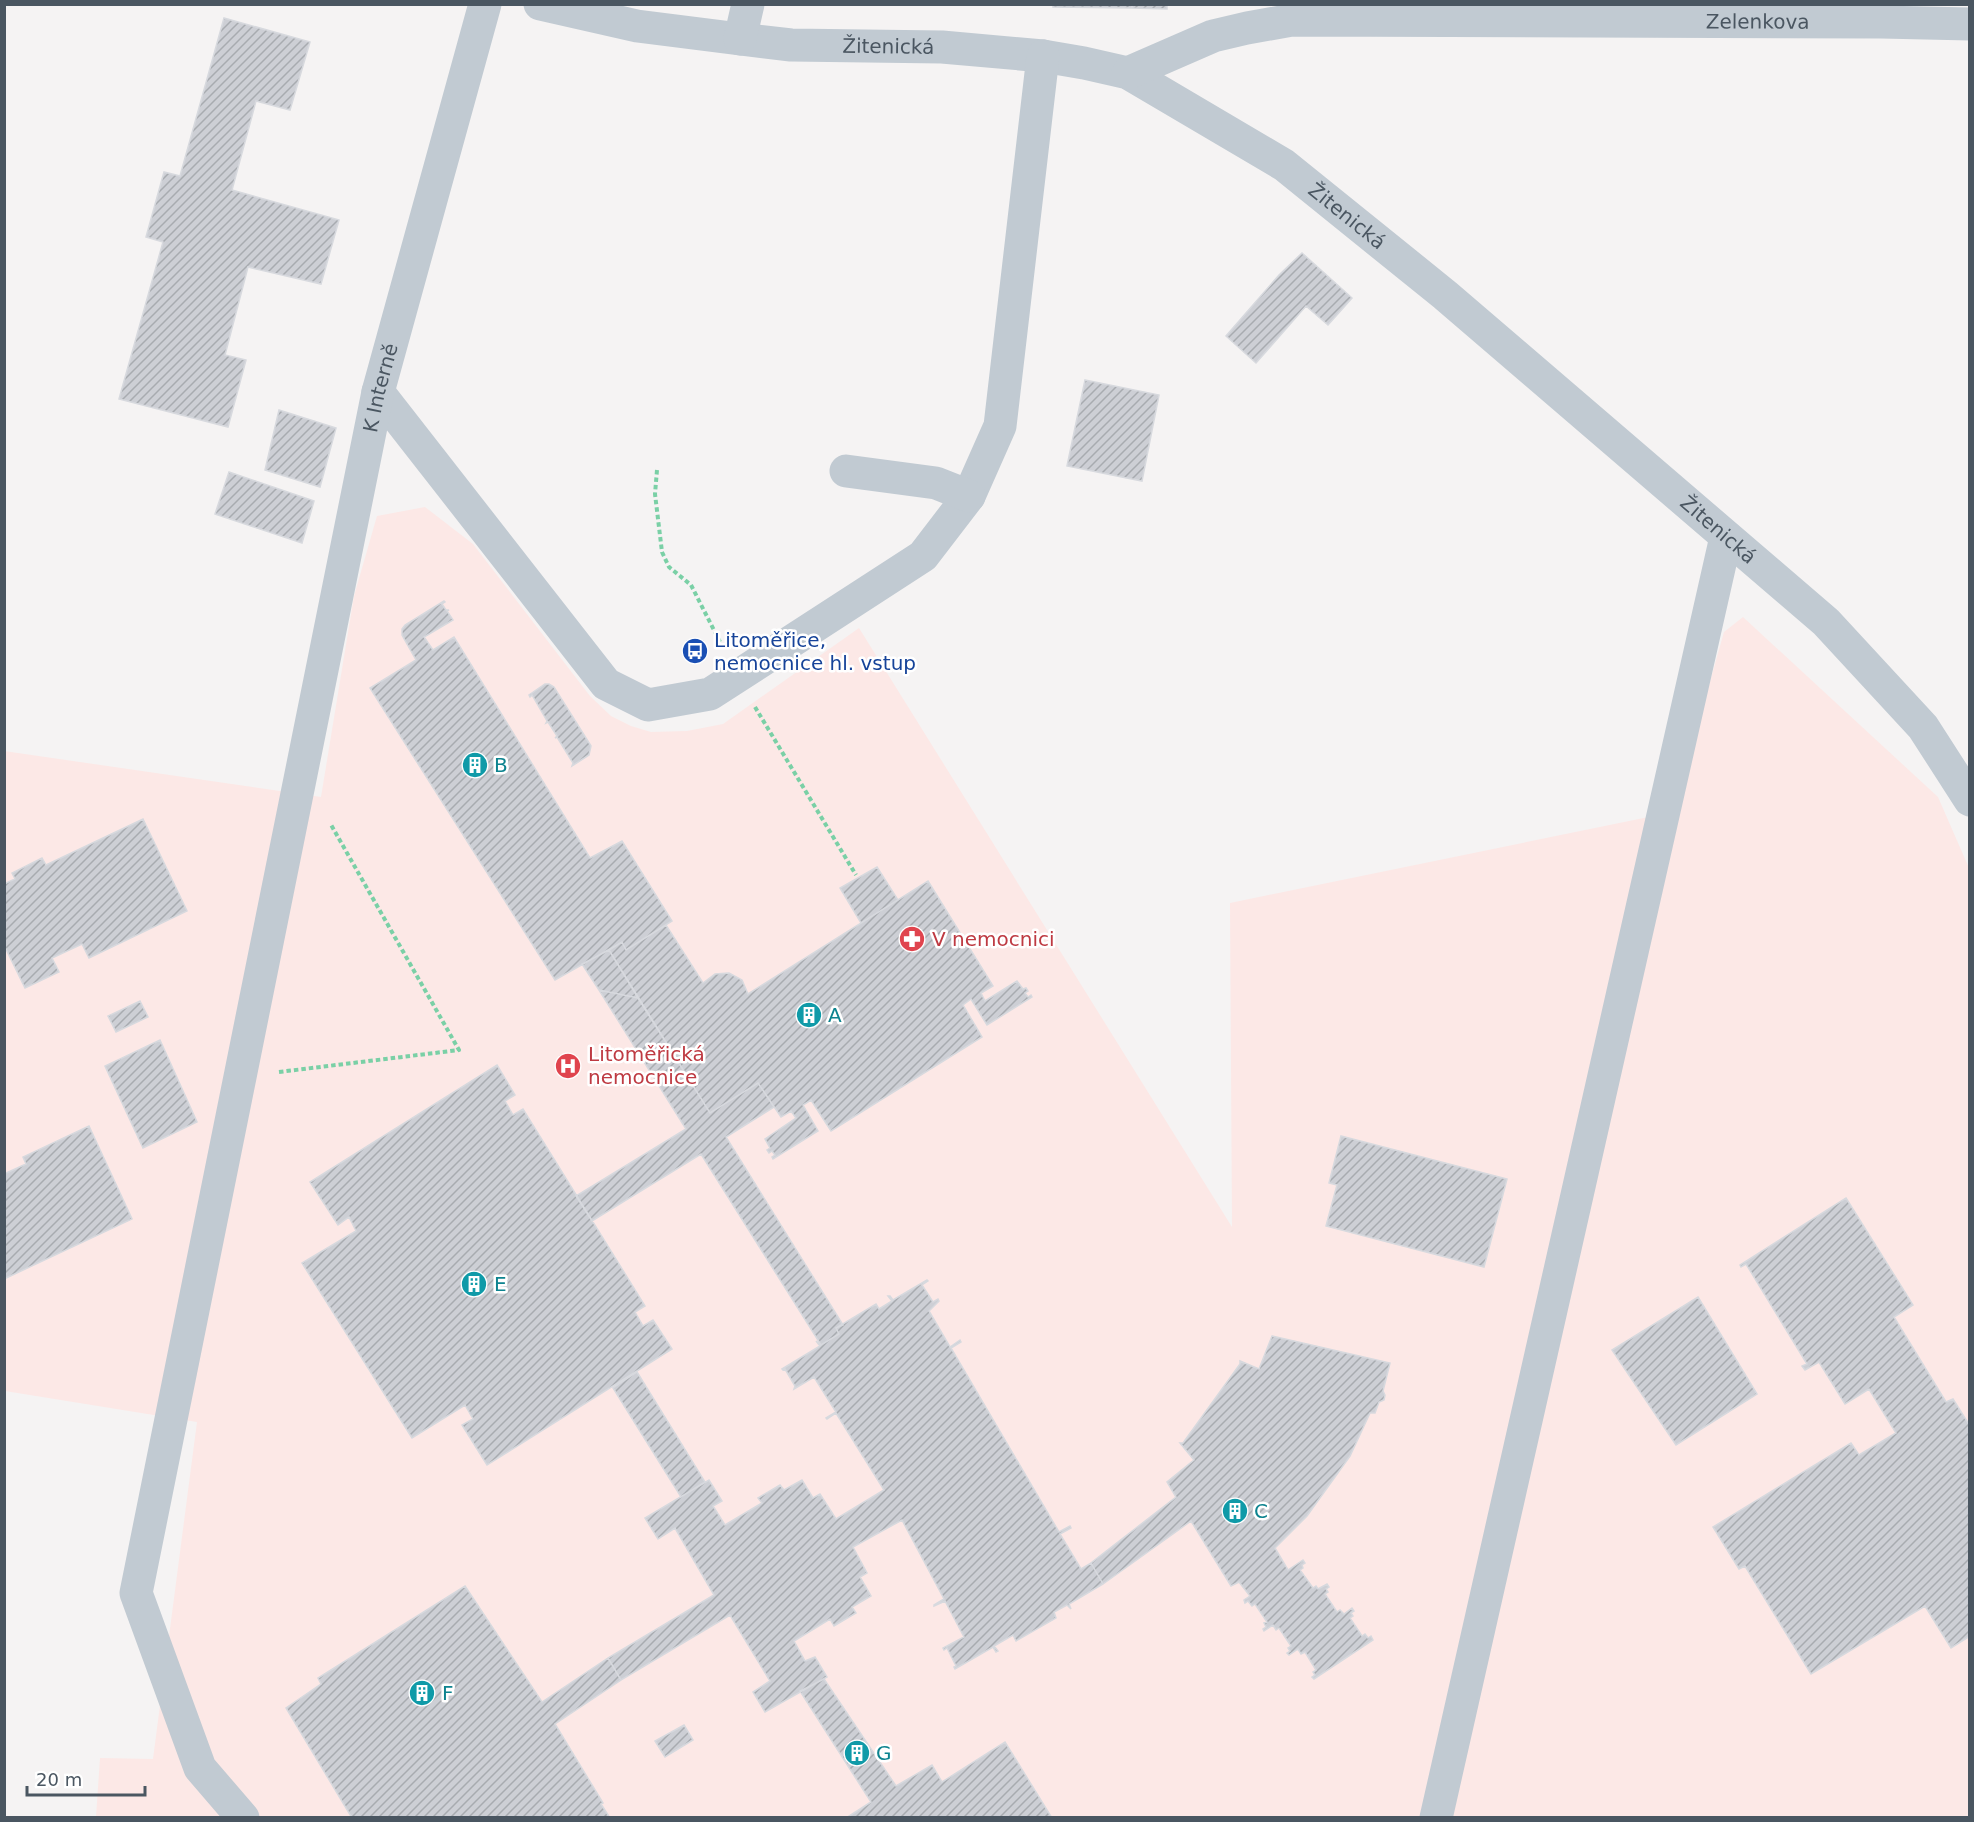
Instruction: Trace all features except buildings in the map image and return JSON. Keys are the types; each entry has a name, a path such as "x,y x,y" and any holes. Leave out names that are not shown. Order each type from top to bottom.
{"street":[{"name":"K Interně","path":"243,1818 200,1768 136,1593 378,392 485,4"},
{"name":"Žitenická","path":"540,4 637,26 740,39 791,45 942,47 1043,56 1128,74 1284,165 1445,296 1826,622 1923,727 1970,800"},
{"path":"740,39 748,4"},
{"name":"Zelenkova","path":"1128,74 1214,36 1293,12 1881,13 1970,24"},
{"path":"378,392 606,684 648,705 710,694 923,556 969,496 1000,426 1043,56"},
{"path":"846,471 936,483 969,496"},
{"path":"1436,1818 1726,537"}],"path":[{"path":"239,1077 459,1050 336,832 299,778"}],"shaded area":[{"name":"Litoměřická nemocnice","path":"425,507 473,544 590,696 611,716 631,726 651,732 687,731 723,724 859,628 1232,1227 1230,903 1673,812 1724,632 1743,617 1938,797 1969,868 1969,1817 96,1817 100,1758 153,1759 197,1422 5,1391 4,751 321,797 354,596 377,516"}],"place":[{"name":"Litoměřice, nemocnice hl. vstup","path":"695,651"},
{"name":"B","path":"475,765"},
{"name":"V nemocnici","path":"912,939"},
{"name":"A","path":"809,1015"},
{"name":"Litoměřická nemocnice","path":"568,1066"},
{"name":"E","path":"474,1284"},
{"name":"C","path":"1235,1511"},
{"name":"F","path":"422,1693"},
{"name":"G","path":"857,1753"}]}
